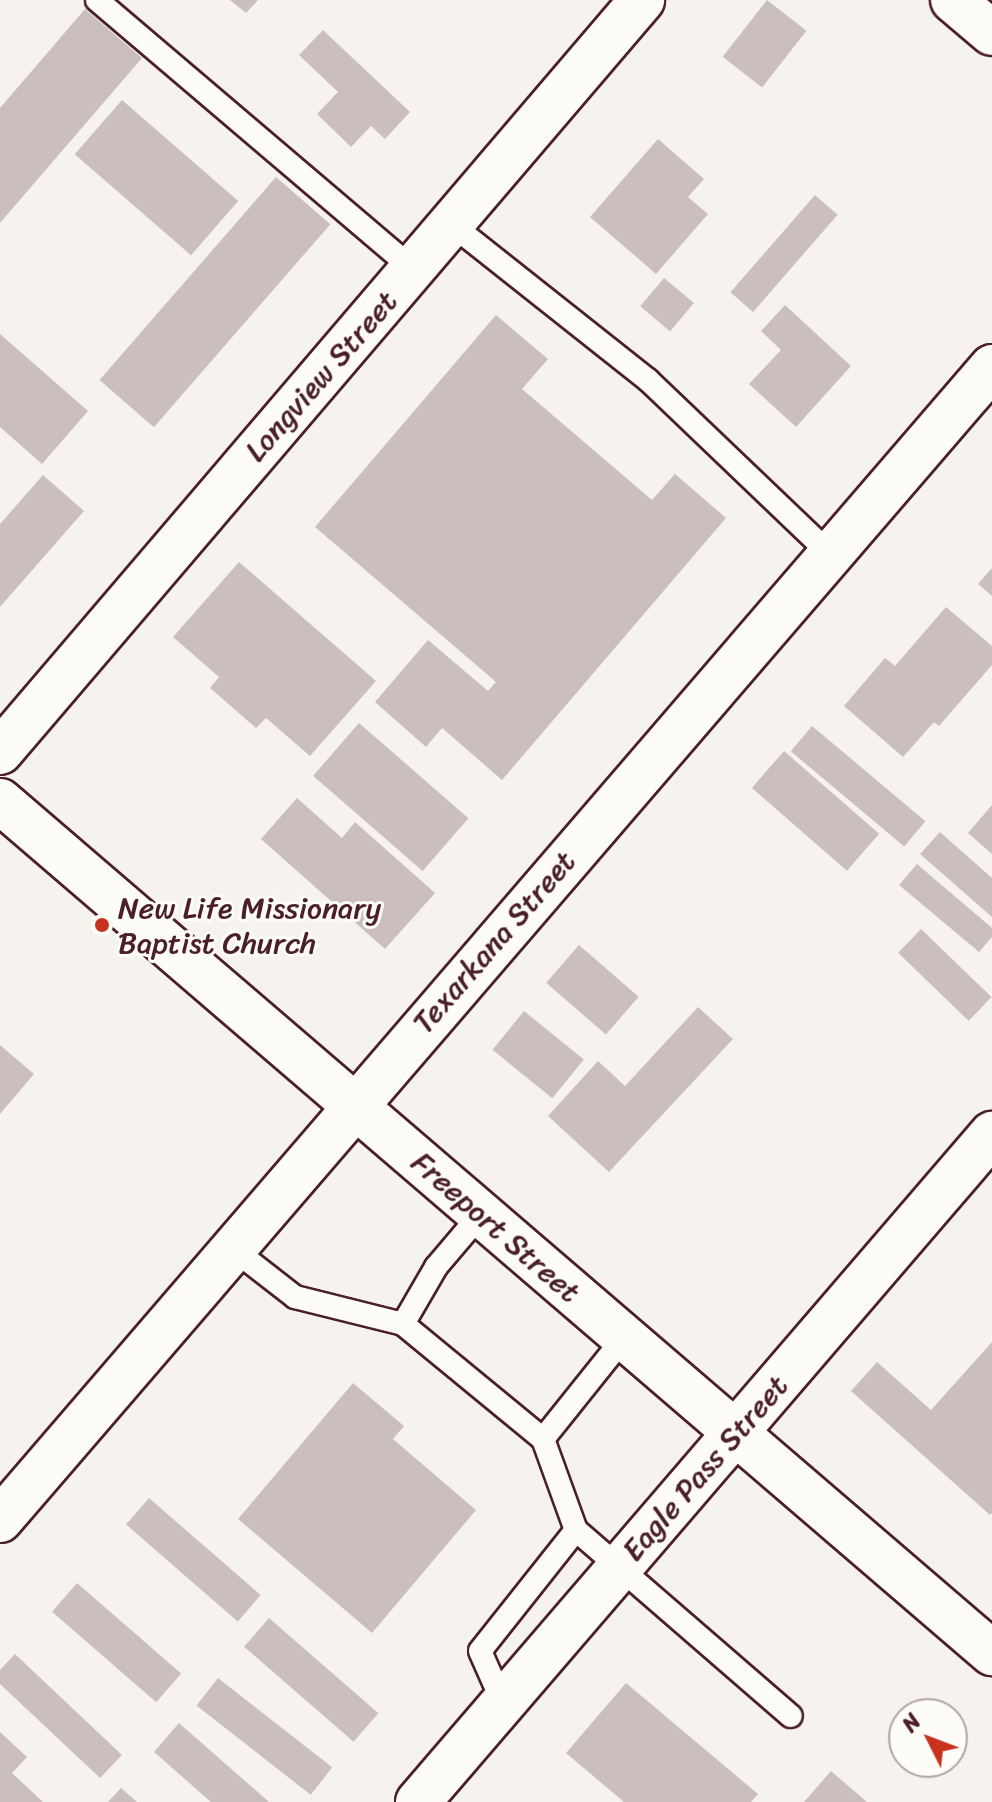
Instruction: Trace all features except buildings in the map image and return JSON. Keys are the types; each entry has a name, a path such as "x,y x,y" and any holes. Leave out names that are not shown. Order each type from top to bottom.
{"street":[{"name":"Longview Street","path":"0,752 642,0"},
{"path":"953,0 992,33"},
{"name":"Texarkana Street","path":"0,1520 992,367"},
{"name":"Freeport Street","path":"0,801 992,1653"},
{"name":"Eagle Pass Street","path":"418,1802 992,1134"}],"lane":[{"path":"97,0 413,269"},
{"path":"451,224 648,380 830,554"},
{"path":"403,1324 436,1267 481,1214"},
{"path":"232,1248 295,1297 403,1324 543,1439 576,1530 791,1716"},
{"path":"543,1439 624,1338"},
{"path":"503,1703 480,1651 576,1530"}],"place":[{"name":"New Life Missionary Baptist Church","path":"102,925"}]}
